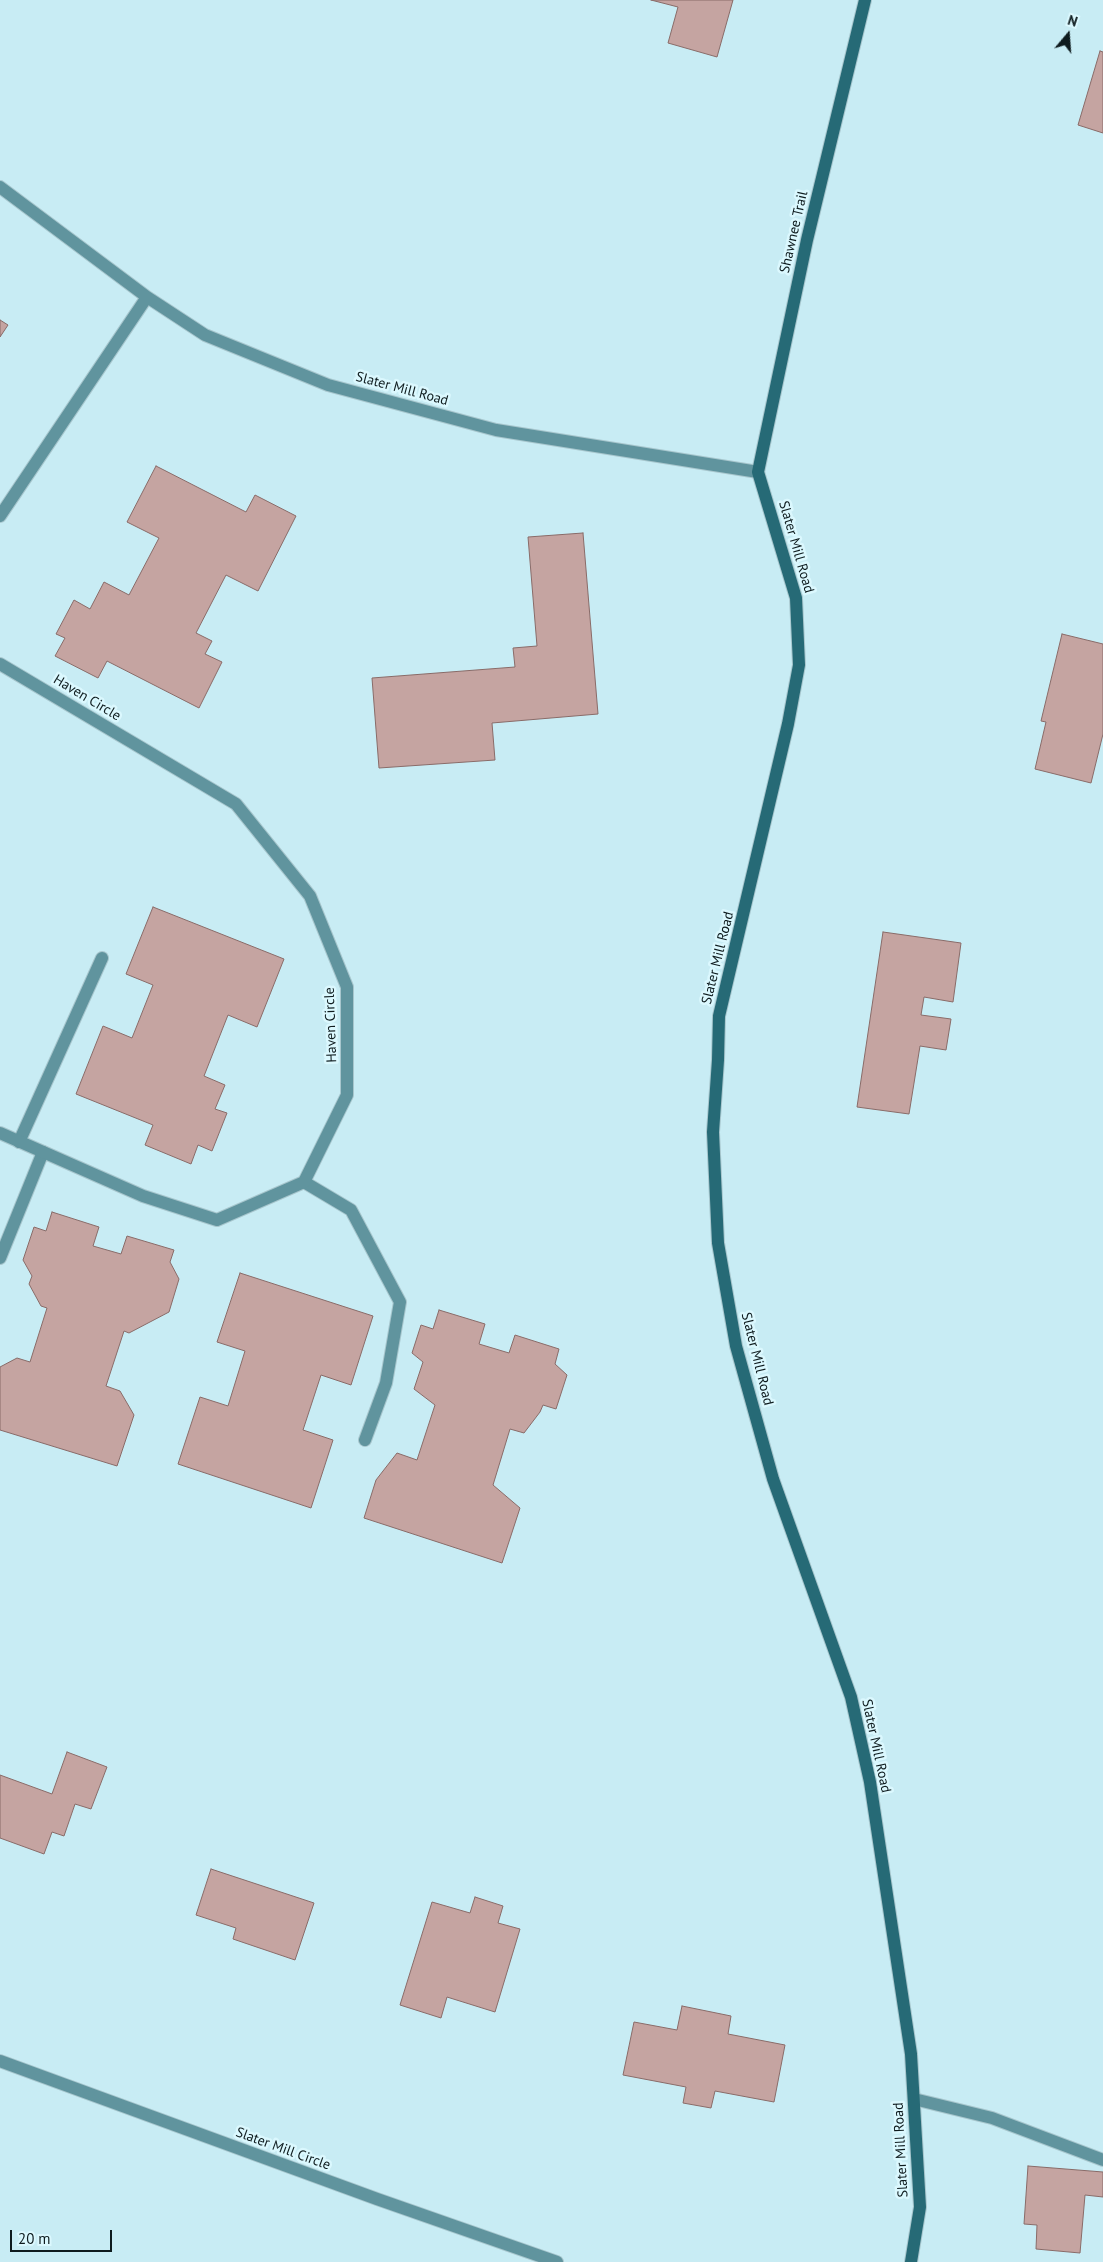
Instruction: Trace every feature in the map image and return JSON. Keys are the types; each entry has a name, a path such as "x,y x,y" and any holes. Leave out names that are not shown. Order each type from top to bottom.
{"street":[{"name":"Shawnee Trail","path":"758,472 807,240 865,0"},
{"name":"Slater Mill Road","path":"0,187 147,297 204,334 328,385 496,430 758,472 796,598 799,665 788,724 719,1016 713,1132 718,1243 736,1346 773,1479 851,1697 870,1782 911,2054 920,2208 911,2262"},
{"path":"0,516 147,297"},
{"name":"Haven Circle","path":"0,664 236,804 310,896 347,987 347,1095 304,1182"},
{"path":"19,1142 102,958"},
{"path":"0,1133 143,1196 217,1220 304,1182 351,1210 400,1302 386,1384 365,1440"},
{"path":"0,1258 43,1152"},
{"name":"Slater Mill Circle","path":"0,2061 377,2199 557,2262"},
{"path":"914,2100 992,2118 1103,2160"}],"building":[{"path":"651,0 733,0 717,57 668,43 678,7"},
{"path":"1100,51 1103,52 1103,133 1078,125"},
{"path":"0,320 8,325 0,337"},
{"path":"156,466 246,512 255,495 296,516 258,591 226,575 196,633 212,641 205,654 222,662 199,708 107,661 98,678 55,656 65,638 56,634 74,600 90,609 104,582 129,595 159,538 127,522"},
{"path":"583,533 598,714 492,723 495,760 379,768 372,678 515,667 513,648 537,646 528,537"},
{"path":"1062,634 1103,644 1103,734 1091,783 1035,769 1046,722 1041,721"},
{"path":"153,907 284,959 257,1027 228,1015 204,1076 225,1085 215,1109 227,1113 212,1151 198,1145 191,1164 145,1145 153,1125 76,1094 103,1026 132,1038 153,985 126,974"},
{"path":"883,932 961,943 953,1002 924,997 921,1015 951,1019 946,1050 920,1046 909,1114 857,1107"},
{"path":"52,1212 99,1227 93,1246 121,1254 127,1236 174,1250 170,1262 179,1279 169,1312 129,1333 124,1331 106,1386 120,1391 134,1415 117,1466 0,1430 0,1367 17,1358 30,1362 47,1308 41,1306 29,1284 32,1276 23,1260 34,1227 46,1231"},
{"path":"240,1273 373,1316 351,1385 321,1375 303,1430 333,1440 311,1508 178,1464 200,1397 228,1406 245,1351 217,1342"},
{"path":"439,1310 485,1324 479,1344 509,1353 515,1335 559,1349 555,1364 567,1375 556,1409 543,1405 524,1433 510,1429 493,1485 520,1508 502,1563 364,1518 376,1480 397,1453 417,1460 435,1405 414,1389 423,1362 412,1353 421,1325 433,1329"},
{"path":"67,1752 107,1767 91,1809 75,1804 64,1836 52,1832 44,1854 0,1838 0,1775 52,1794"},
{"path":"211,1869 314,1903 295,1960 233,1939 236,1928 196,1915"},
{"path":"475,1897 503,1906 498,1923 520,1929 495,2012 447,1997 441,2018 400,2005 432,1902 470,1913"},
{"path":"682,2006 731,2016 728,2034 785,2045 774,2102 715,2091 711,2108 683,2103 686,2087 623,2075 634,2022 677,2030"},
{"path":"1028,2166 1103,2172 1103,2197 1085,2195 1080,2253 1036,2249 1037,2225 1024,2224"}]}
